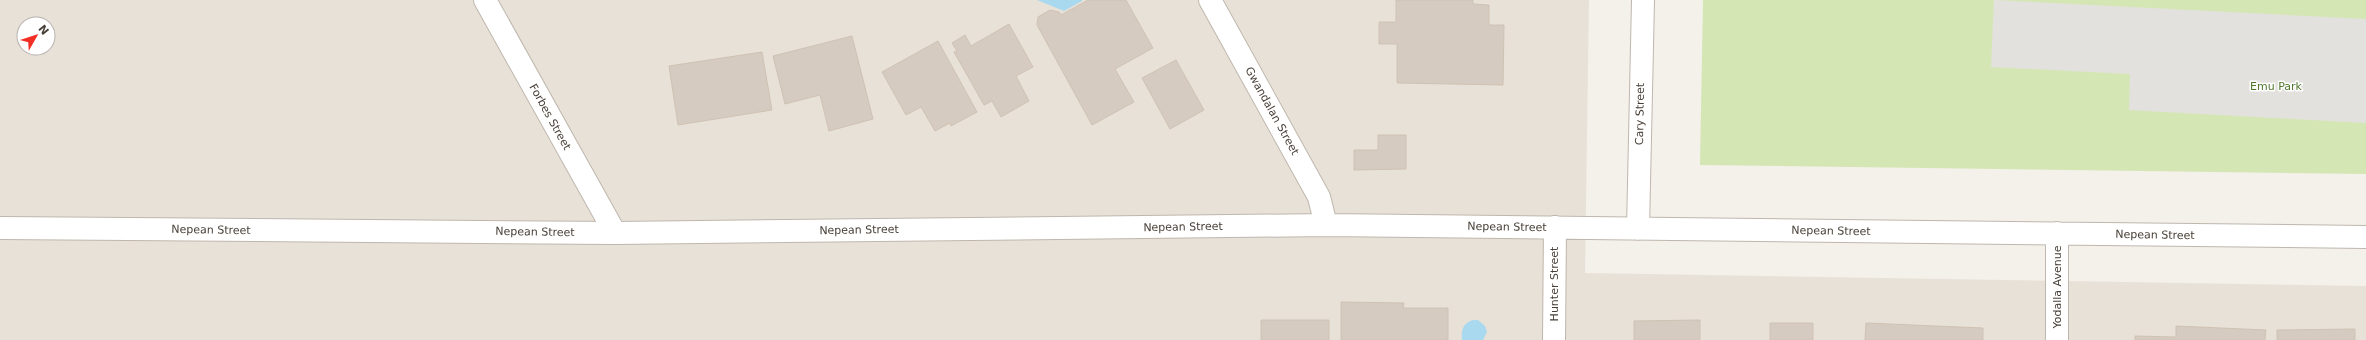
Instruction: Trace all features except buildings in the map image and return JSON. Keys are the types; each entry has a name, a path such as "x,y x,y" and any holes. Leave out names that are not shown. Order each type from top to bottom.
{"street":[{"name":"Forbes Street","path":"485,0 614,233"},
{"name":"Gwandalan Street","path":"1210,0 1319,197 1326,225"},
{"name":"Cary Street","path":"1638,229 1643,0"},
{"name":"Nepean Street","path":"0,228 614,233 1326,225 2366,238"},
{"name":"Hunter Street","path":"1554,340 1555,227"},
{"name":"Yodalla Avenue","path":"2057,234 2057,340"}],"shaded area":[{"path":"0,0 1589,0 1585,273 2366,286 2366,340 0,340"},
{"path":"1994,0 2366,19 2366,123 2129,110 2130,74 1991,67"}],"green space":[{"name":"Emu Park","path":"1703,0 2366,0 2366,174 1700,165"}],"water":[{"path":"1037,0 1082,0 1082,1 1064,11"},
{"path":"1473,320 1478,320 1485,326 1487,332 1483,340 1462,340 1463,327"}]}
